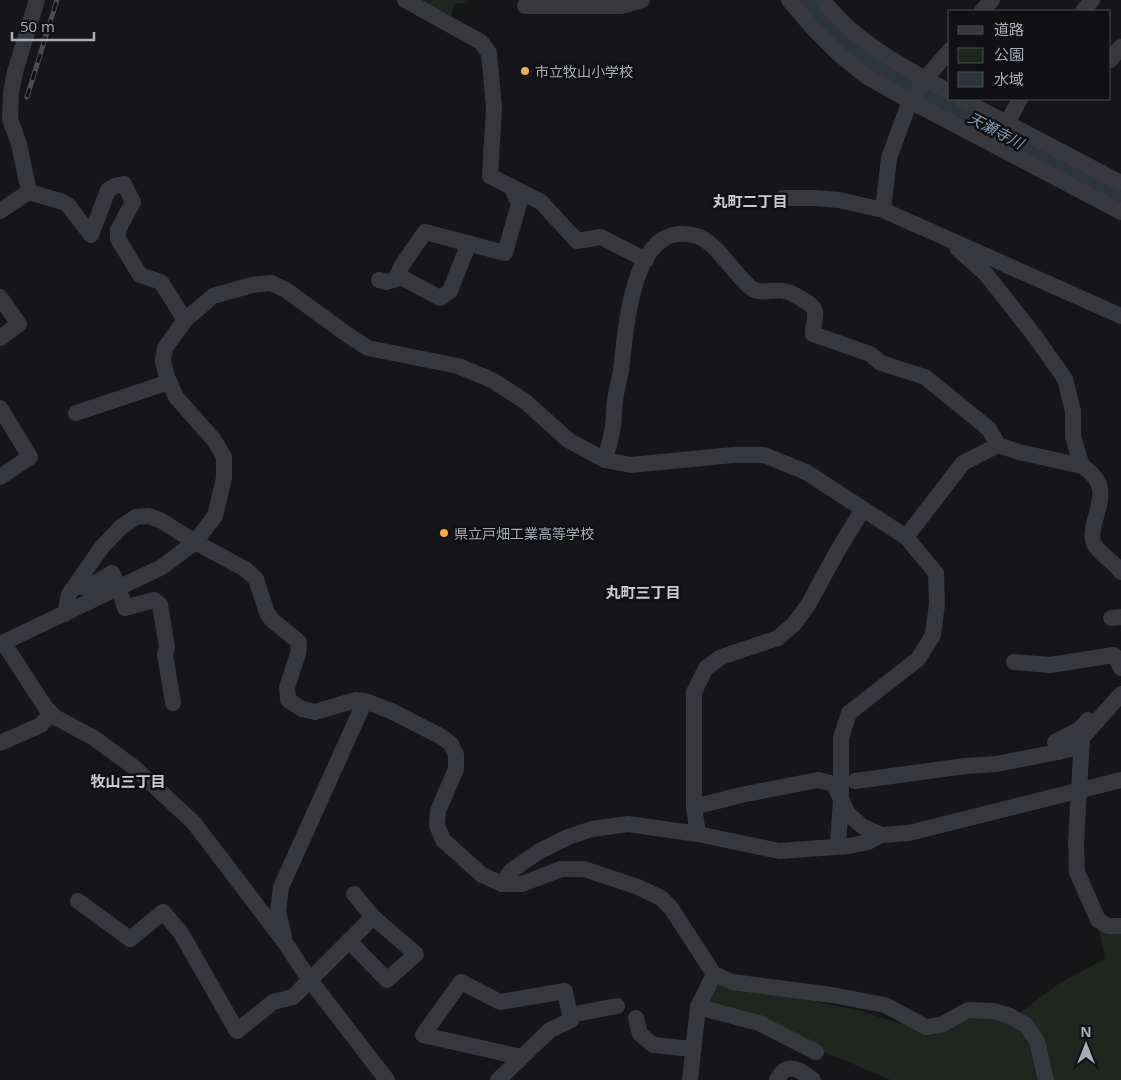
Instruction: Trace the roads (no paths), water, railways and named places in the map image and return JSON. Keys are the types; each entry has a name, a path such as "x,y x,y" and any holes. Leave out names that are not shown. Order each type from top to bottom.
{"street":[{"path":"29,192 24,163 10,119 11,93 15,72 37,0"},
{"path":"405,0 481,42 489,53 494,108 490,176 540,202 577,241 601,237 646,260"},
{"path":"525,6 621,6 642,0"},
{"path":"789,0 840,55 866,76 910,102 1121,212"},
{"path":"983,10 992,0"},
{"path":"1083,10 1092,0"},
{"path":"812,27 827,2 857,36 907,69 948,91"},
{"path":"1111,59 1121,47"},
{"path":"883,210 889,158 910,102 925,79 948,52"},
{"path":"963,100 1121,183"},
{"path":"1007,123 1019,100"},
{"path":"0,211 29,192 68,205 90,235 108,190 114,186 124,184 133,202 118,230 118,239 140,276 161,282 185,320"},
{"path":"379,280 386,282 396,279 402,265 425,232 504,253 519,204 511,186"},
{"path":"783,198 839,200 883,210 1121,316"},
{"path":"605,460 613,427 625,326 634,285 646,260 661,240 677,234 697,235 707,240 741,280 755,291 784,291 810,304 814,311 813,334 870,354 881,363 925,377 989,429 998,445 1019,452 1082,466 1090,471 1101,487 1100,505 1092,532 1094,544 1121,572"},
{"path":"944,238 986,274 1037,339 1065,379 1073,411 1073,437 1082,466"},
{"path":"397,275 440,298 450,291 469,244"},
{"path":"387,1080 309,979 286,944 194,823 135,768 94,738 55,717 46,708 2,643 162,566 195,542 215,516 224,478 224,457 214,440 176,398 163,361 164,348 185,320 213,296 252,285 271,283 349,327 368,348 458,366 492,380 526,402 568,440 605,460 631,465 733,455 764,455 806,472 906,537 936,573 937,604 933,635 918,659 849,713 841,738 841,798 838,845"},
{"path":"0,297 19,324 0,338"},
{"path":"76,413 169,382"},
{"path":"0,408 30,457 0,477"},
{"path":"906,537 963,463 998,445"},
{"path":"698,834 694,807 694,692 706,668 721,657 778,638 794,624 808,605 863,509"},
{"path":"65,614 69,594 102,547 121,527 136,517 148,516 162,521 195,542 245,569 256,579 267,613 272,620 299,642 298,654 287,687 288,700 302,710 314,712 356,700 365,701 416,724 442,737 451,744 456,755 456,769 438,811 437,825 443,840 482,875 502,884 522,884 561,869 584,869 638,887 661,898 670,908 714,974 732,982 832,995 885,1005 926,1027 941,1025 968,1010 993,1011 1010,1016 1026,1025 1037,1041 1046,1080"},
{"path":"75,587 88,587 112,573 114,579"},
{"path":"122,598 125,608 154,600 160,605 167,647 164,654 173,703"},
{"path":"1014,662 1050,665 1114,655 1121,668"},
{"path":"1058,752 1055,742 1080,729 1121,679"},
{"path":"1121,694 1082,738 1076,843 1077,872 1098,920 1108,926 1121,926"},
{"path":"286,944 278,911 281,887 365,701"},
{"path":"0,742 41,725 51,713"},
{"path":"855,781 965,766 996,764 1082,746"},
{"path":"694,807 740,795 818,780 834,784 848,814 862,826 881,835"},
{"path":"502,884 511,871 538,852 568,837 592,830 628,824 698,834 779,851 838,845 849,846 868,842 881,835 909,833 1121,780"},
{"path":"349,941 387,980 416,954 373,917 354,894"},
{"path":"78,901 130,939 163,912 181,933 237,1031 274,1002 293,997 373,917"},
{"path":"690,1080 698,1008 714,974"},
{"path":"498,1080 550,1030 571,1020 565,991 500,1002 461,982 423,1035 521,1057"},
{"path":"570,1015 617,1006"},
{"path":"698,1008 758,1023 816,1052"},
{"path":"636,1018 640,1034 653,1045 693,1049"},
{"path":"777,1080 784,1070 788,1069 801,1072 813,1080"}],"water":[{"name":"天瀬寺川","path":"797,0 814,0 883,61 948,97 948,100 953,100 1028,142 1121,190 1121,206 948,116 858,63"}],"railway":[{"path":"27,97 57,0"}],"place":[{"name":"市立牧山小学校","path":"525,71"},
{"name":"県立戸畑工業高等学校","path":"444,533"}],"district":[{"name":"丸町二丁目","path":"750,201"},
{"name":"丸町三丁目","path":"643,592"},
{"name":"牧山三丁目","path":"128,781"}]}
